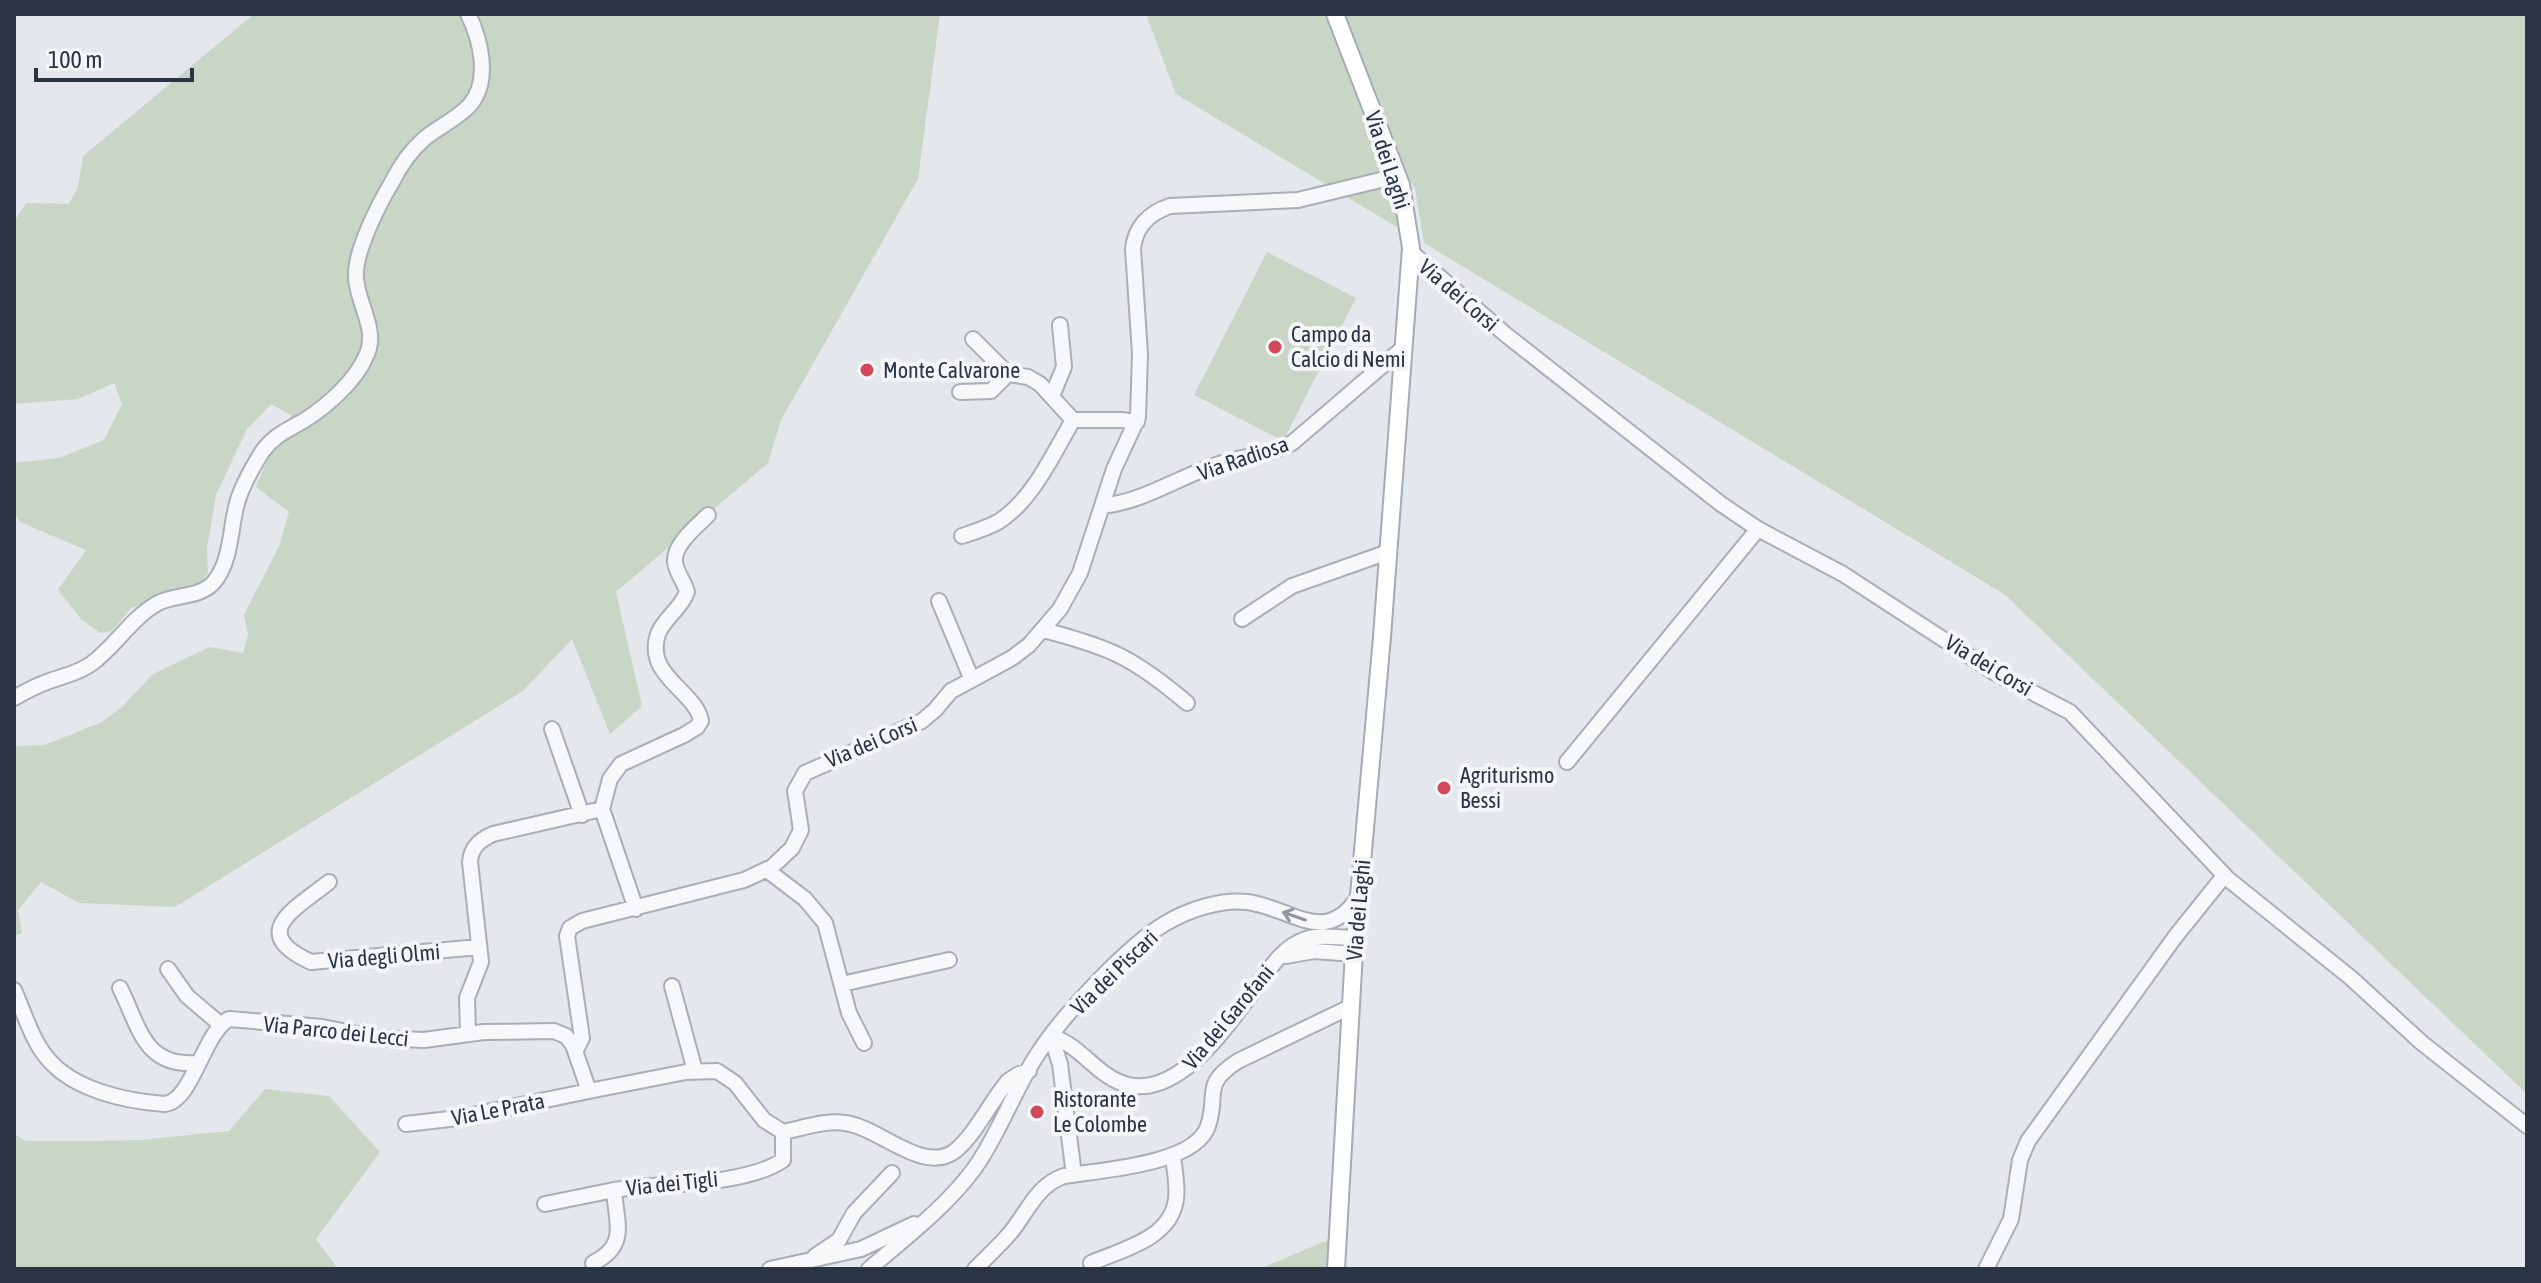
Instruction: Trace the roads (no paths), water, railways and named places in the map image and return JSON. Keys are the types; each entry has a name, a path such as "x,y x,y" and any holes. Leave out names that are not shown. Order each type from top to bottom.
{"main road":[{"name":"Via dei Laghi","path":"1335,14 1397,176 1406,209 1411,252 1350,1007 1336,1269"}],"street":[{"path":"14,698 87,667 140,616 157,604 173,597 198,593 211,585 224,562 239,497 262,453 278,433 306,419 332,398 362,365 370,340 356,280 359,257 387,190 406,159 427,137 464,111 477,93 481,78 480,50 468,14"},
{"name":"Via dei Corsi","path":"576,1050 582,1038 568,932 582,921 744,880 767,870 792,848 800,834 802,821 795,794 797,784 805,773 922,721 948,693 1018,654 1060,609 1080,573 1116,464 1137,422 1140,354 1134,245 1139,229 1148,218 1170,206 1298,200 1397,176"},
{"name":"Via dei Corsi","path":"1411,252 1505,334 1686,478 1758,529 1843,574 1995,673 2070,712 2224,876 2356,982 2422,1043 2527,1126"},
{"path":"1052,396 1064,367 1060,325"},
{"path":"973,339 1008,374 1032,379 1073,420 1137,422"},
{"name":"Via Radiosa","path":"1102,506 1125,503 1212,466 1292,443 1403,348"},
{"path":"960,392 991,391 1008,374"},
{"path":"962,536 996,522 1015,508 1034,484 1073,420"},
{"path":"636,909 602,809 611,776 617,767 689,732 701,721 697,710 664,672 657,643 661,629 687,592 676,566 676,556 708,515"},
{"path":"1567,762 1758,529"},
{"path":"1242,619 1292,586 1388,552"},
{"path":"939,601 972,680"},
{"path":"1043,630 1086,641 1124,656 1151,673 1187,703"},
{"path":"552,729 582,815"},
{"path":"468,1034 466,1001 481,967 470,862 476,846 493,834 602,809"},
{"path":"767,870 819,914 828,931 849,1013 864,1043"},
{"path":"1986,1269 2010,1225 2019,1164 2028,1141 2179,931 2224,876"},
{"name":"Via degli Olmi","path":"329,882 288,914 280,926 279,937 288,952 311,962 479,947"},
{"path":"1321,925 1341,918 1359,896"},
{"name":"Via dei Piscari","path":"933,1215 979,1162 1051,1036 1095,986 1140,942 1168,922 1188,913 1227,903 1245,902 1321,925 1355,941"},
{"name":"Via dei Garofani","path":"1051,1036 1071,1044 1123,1083 1141,1085 1169,1080 1183,1072 1214,1039 1286,950 1304,940 1319,937 1355,941"},
{"path":"842,984 949,960"},
{"path":"14,990 47,1058 89,1087 154,1103 171,1104 181,1097 197,1063 221,1025 187,996 168,969"},
{"path":"672,986 695,1071"},
{"path":"120,988 147,1043 157,1055 175,1064 197,1063"},
{"path":"975,1269 1009,1234 1046,1186 1060,1178 1173,1155 1191,1146 1209,1124 1213,1086 1223,1071 1350,1007"},
{"name":"Via Parco dei Lecci","path":"221,1025 234,1019 329,1028 378,1038 424,1040 468,1034 554,1031 566,1036 576,1050"},
{"path":"1051,1036 1060,1064 1074,1175"},
{"path":"576,1050 589,1091 710,1070 728,1076 764,1120 783,1132 827,1123 847,1123 930,1158 941,1158 964,1142 1011,1079 1029,1071"},
{"name":"Via Le Prata","path":"406,1124 466,1117 589,1091"},
{"name":"Via dei Tigli","path":"593,1263 610,1254 616,1244 614,1190 762,1171 783,1160 783,1132"},
{"path":"1091,1263 1152,1236 1164,1227 1172,1214 1176,1197 1173,1155"},
{"path":"804,1262 833,1245 854,1213 892,1173"},
{"path":"545,1204 614,1190"},
{"path":"770,1269 861,1249 933,1215"},
{"path":"869,1269 933,1215"},
{"path":"845,1231 861,1249"}],"place":[{"name":"Campo da Calcio di Nemi","path":"1275,347"},
{"name":"Monte Calvarone","path":"867,370"},
{"name":"Agriturismo Bessi","path":"1444,788"},
{"name":"Ristorante Le Colombe","path":"1037,1112"}]}
